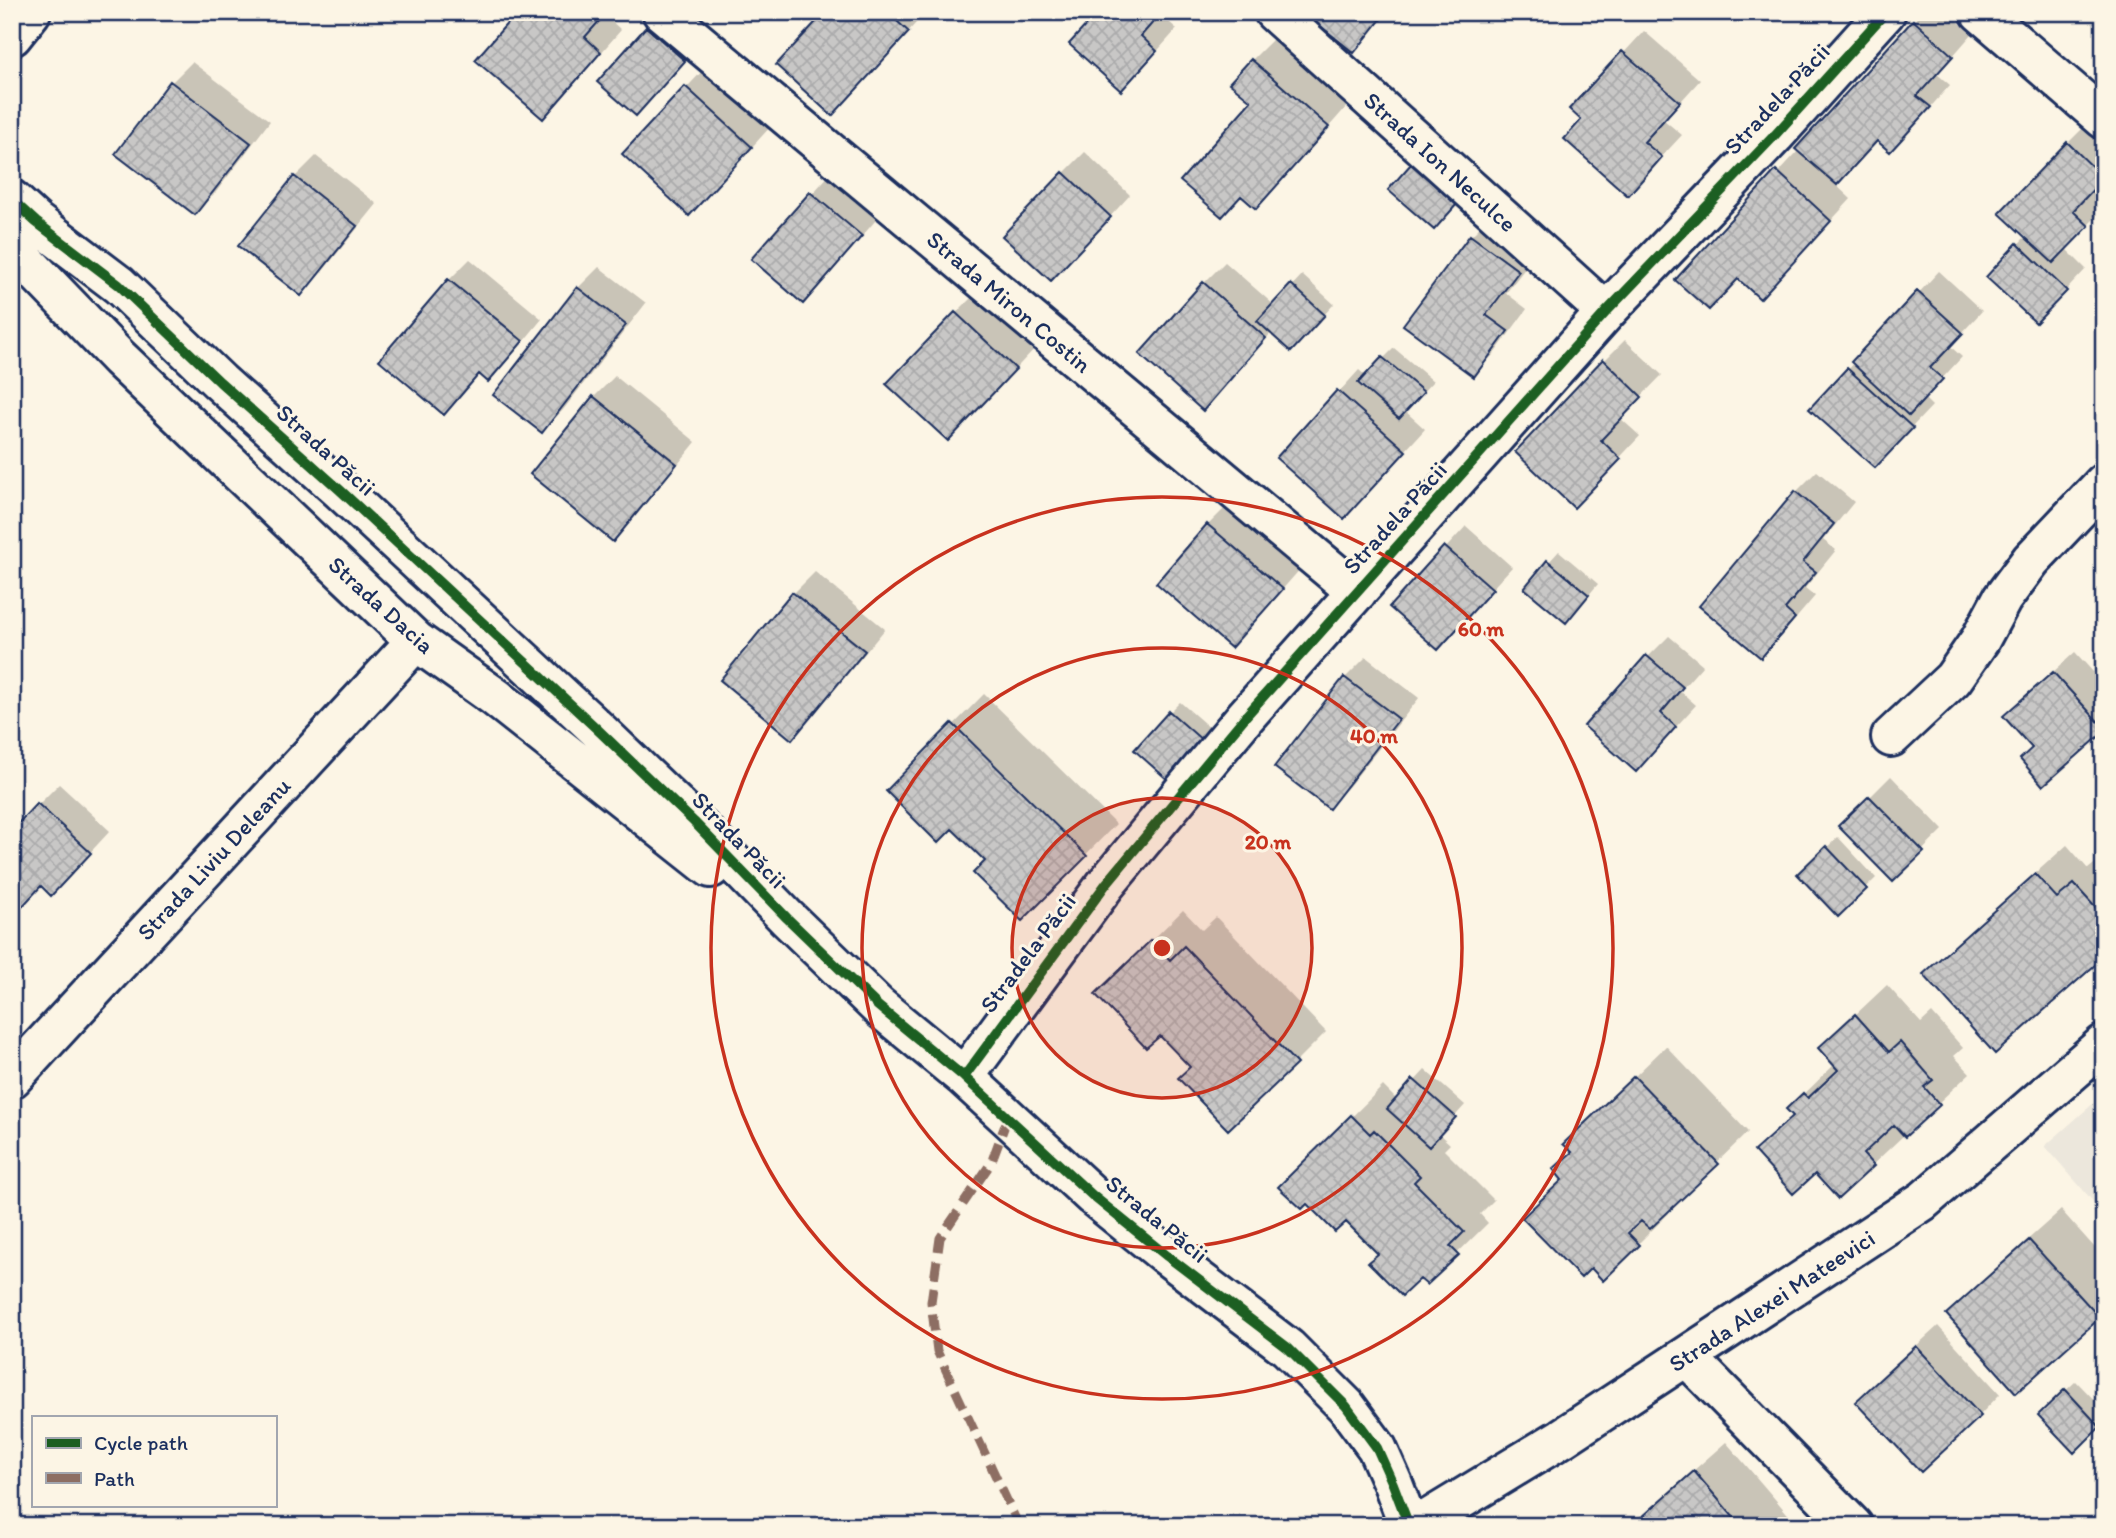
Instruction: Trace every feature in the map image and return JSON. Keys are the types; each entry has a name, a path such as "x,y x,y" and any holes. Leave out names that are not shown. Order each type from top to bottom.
{"street":[{"path":"12,36 31,12"},
{"name":"Strada Miron Costin","path":"662,12 1357,593"},
{"name":"Strada Ion Neculce","path":"1274,12 1606,312"},
{"name":"Stradela Păcii","path":"964,1077 1106,884 1245,717 1606,312 1765,145 1886,12"},
{"path":"1980,12 2104,119"},
{"name":"Strada Păcii","path":"12,200 36,222 119,285 220,383 340,490 555,690 694,822 787,918 878,1006 964,1077 1093,1196 1289,1348 1346,1406 1377,1448 1409,1526"},
{"name":"Strada Dacia","path":"12,247 119,358 416,641 495,697 726,879 787,918"},
{"path":"1891,737 1953,679 1980,640 2002,599 2031,560 2104,483"},
{"name":"Strada Liviu Deleanu","path":"12,1078 416,641"},
{"name":"Strada Alexei Mateevici","path":"1417,1526 1562,1438 1923,1201 2104,1044"},
{"path":"1687,1357 1853,1526"}],"shaded area":[{"path":"2104,1094 2104,1214 2045,1146"}],"building":[{"path":"517,12 594,12 601,19 585,37 601,52 543,119 475,60"},
{"path":"825,12 887,12 909,32 832,116 776,65"},
{"path":"1098,12 1162,12 1141,36 1157,51 1121,91 1069,44"},
{"path":"1303,12 1373,12 1381,19 1354,53"},
{"path":"1913,20 1953,56 1917,96 1931,107 1890,152 1877,141 1837,185 1795,149"},
{"path":"646,27 685,61 636,116 597,82"},
{"path":"1622,51 1680,102 1644,142 1662,157 1628,196 1564,139 1581,120 1569,109"},
{"path":"1251,59 1329,127 1256,209 1241,196 1222,217 1180,181 1251,101 1229,83"},
{"path":"170,81 251,143 195,215 115,154"},
{"path":"685,86 752,147 689,216 622,154"},
{"path":"2067,142 2104,178 2073,211 2089,226 2053,263 1999,213"},
{"path":"1411,164 1457,204 1434,230 1388,190"},
{"path":"1776,170 1831,221 1760,299 1738,279 1709,310 1675,280"},
{"path":"1063,172 1111,217 1051,281 1002,236"},
{"path":"294,176 357,226 301,296 238,246"},
{"path":"810,192 862,236 803,304 751,259"},
{"path":"1470,235 1519,271 1486,315 1508,331 1474,377 1403,325"},
{"path":"2017,243 2067,291 2036,323 1986,277"},
{"path":"448,279 523,341 488,382 479,374 444,415 379,360"},
{"path":"1203,282 1266,338 1203,411 1139,354"},
{"path":"1291,284 1325,315 1291,352 1257,321"},
{"path":"577,287 626,325 542,433 493,395"},
{"path":"1917,291 1963,333 1930,368 1943,379 1909,416 1851,362"},
{"path":"955,312 1016,369 948,441 886,384"},
{"path":"1382,357 1424,392 1399,419 1358,383"},
{"path":"1603,359 1642,397 1601,440 1621,459 1574,508 1515,452"},
{"path":"1847,368 1913,428 1875,468 1809,409"},
{"path":"1337,390 1406,451 1344,519 1276,458"},
{"path":"593,396 677,464 613,542 530,474"},
{"path":"1795,491 1834,524 1803,562 1816,572 1785,609 1795,618 1761,658 1699,606"},
{"path":"1207,524 1283,589 1231,648 1156,583"},
{"path":"1444,546 1493,589 1438,650 1389,607"},
{"path":"1547,560 1589,595 1566,623 1524,588"},
{"path":"792,592 865,651 792,740 720,680"},
{"path":"1646,655 1683,687 1661,713 1676,727 1636,772 1584,726"},
{"path":"2053,672 2104,728 2104,732 2043,786 2020,759 2032,748 2003,716"},
{"path":"1344,677 1399,719 1329,809 1274,767"},
{"path":"1169,711 1203,741 1168,780 1134,750"},
{"path":"952,723 1087,856 1022,921 973,873 985,861 952,829 938,843 886,791"},
{"path":"1869,796 1924,852 1893,882 1838,826"},
{"path":"37,803 91,853 51,896 41,886 19,910 12,904 12,830"},
{"path":"1826,846 1867,889 1838,917 1797,874"},
{"path":"2035,874 2057,898 2074,884 2104,917 2104,957 1995,1054 1923,974"},
{"path":"1151,940 1170,960 1184,946 1297,1064 1228,1130 1178,1078 1190,1067 1160,1036 1146,1048 1095,994"},
{"path":"1855,1014 1889,1052 1900,1042 1933,1080 1924,1087 1940,1105 1905,1137 1894,1125 1863,1154 1874,1166 1838,1199 1815,1174 1793,1194 1754,1151 1793,1116 1786,1109 1803,1093 1808,1098 1838,1070 1818,1048"},
{"path":"1634,1076 1719,1164 1650,1229 1641,1221 1628,1233 1640,1245 1603,1281 1591,1268 1581,1278 1522,1218 1562,1180 1553,1169 1572,1152 1563,1144"},
{"path":"1413,1079 1456,1117 1429,1147 1387,1109"},
{"path":"1351,1115 1370,1134 1374,1130 1420,1176 1414,1182 1464,1232 1450,1246 1459,1255 1427,1285 1420,1279 1402,1296 1368,1262 1378,1254 1346,1222 1335,1232 1307,1204 1302,1209 1278,1187"},
{"path":"2029,1240 2100,1318 2016,1393 1946,1314"},
{"path":"1916,1346 1981,1416 1921,1472 1855,1402"},
{"path":"2065,1389 2100,1427 2074,1453 2038,1415"},
{"path":"1694,1471 1741,1526 1651,1526 1642,1517"}],"marked path":[{"path":"1008,1117 991,1163 940,1238 931,1302 937,1351 1019,1526"}],"cycle path":[{"path":"964,1077 1106,884 1245,717 1606,312 1775,135 1886,12"},
{"path":"12,200 36,222 119,285 220,382 596,728 878,1006 964,1077 1093,1196 1288,1348 1346,1406 1377,1448 1409,1526"}]}
